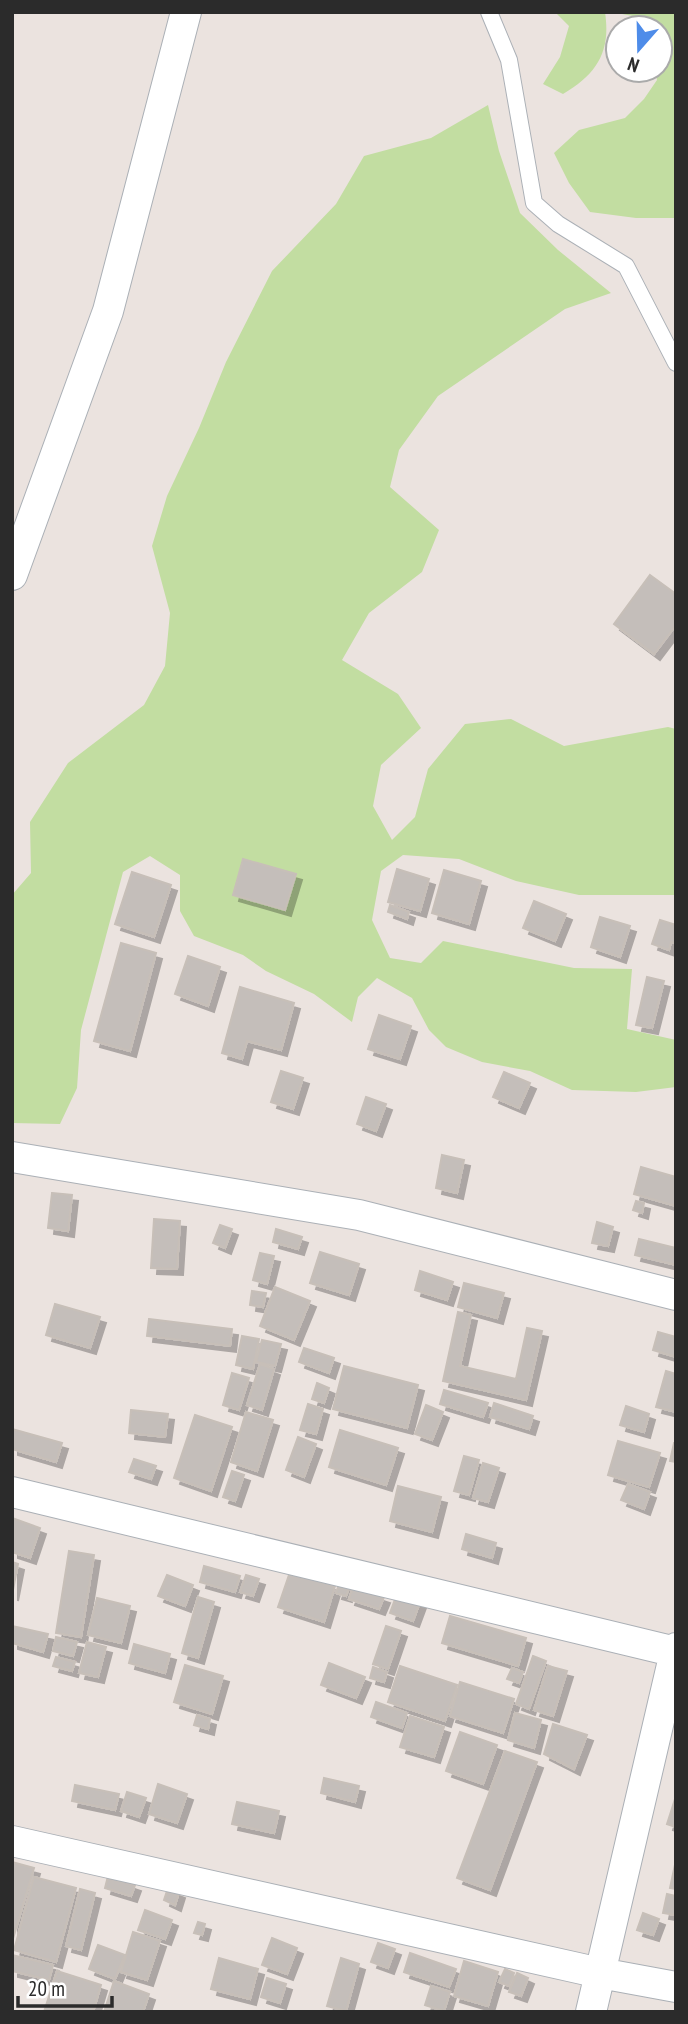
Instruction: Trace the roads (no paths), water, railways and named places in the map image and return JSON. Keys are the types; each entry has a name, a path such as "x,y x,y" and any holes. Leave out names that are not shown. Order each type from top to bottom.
{"street":[{"path":"12,575 108,311 186,12"},
{"path":"12,1157 359,1215 676,1295"},
{"path":"12,1492 675,1650 591,2012"},
{"path":"12,1841 600,1973 676,1987"}],"lane":[{"path":"489,12 509,60 534,203 558,224 626,266 676,363"}]}
